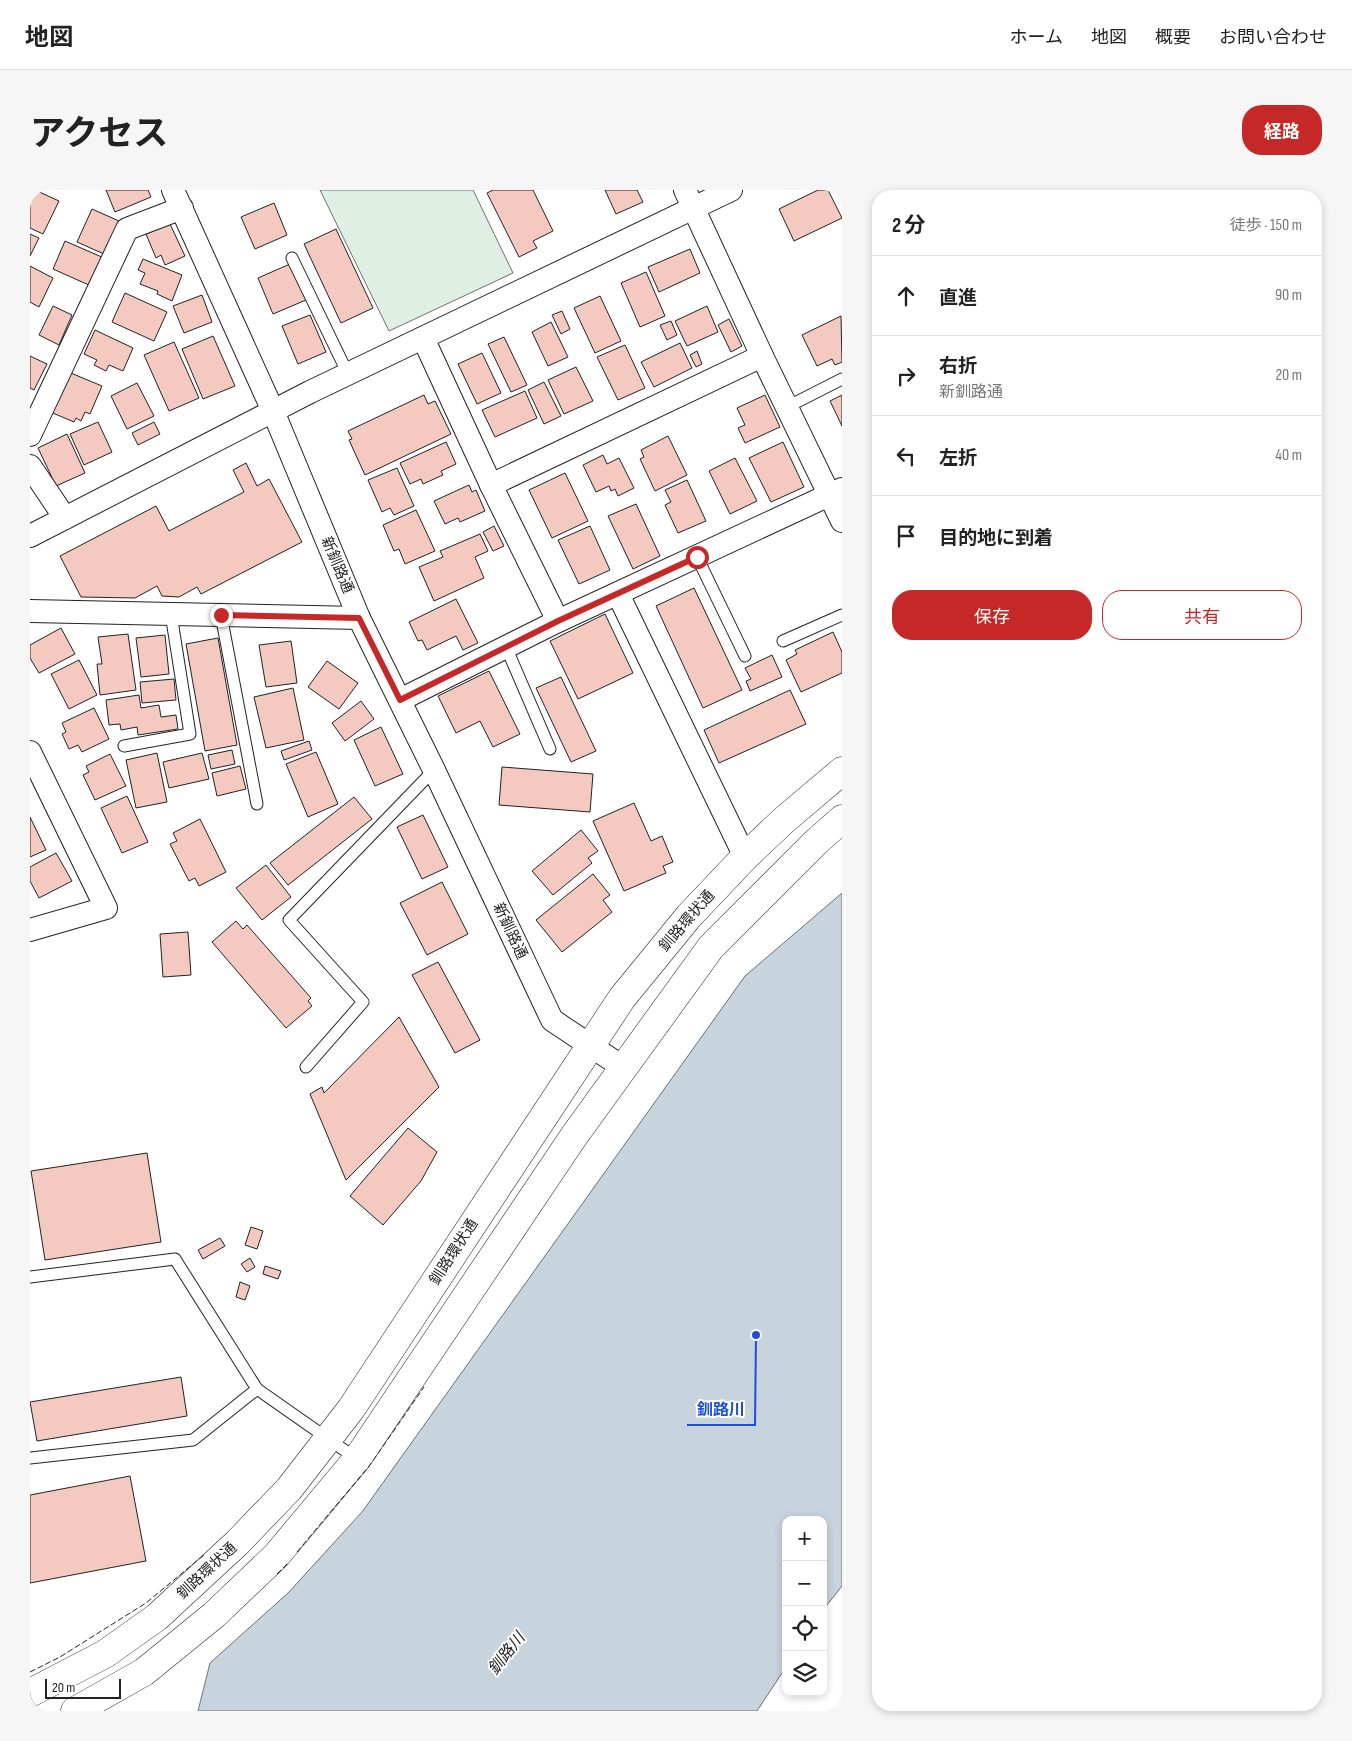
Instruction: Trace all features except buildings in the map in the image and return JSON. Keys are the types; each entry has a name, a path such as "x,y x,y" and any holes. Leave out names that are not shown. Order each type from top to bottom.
{"highway":[{"name":"釧路環状通","path":"30,1693 105,1654 157,1617 237,1543 289,1489 351,1409 622,998 689,916 745,857 783,821 842,771"},
{"path":"75,1711 144,1672 214,1615 276,1556 357,1459 574,1136 711,947 816,842 842,819"}],"street":[{"path":"30,536 273,411 423,338 689,198 731,190"},
{"path":"689,198 787,408 836,492 842,521"},
{"path":"30,435 126,229 177,199"},
{"name":"新釧路通","path":"177,199 273,411 359,618 434,770 552,1020 624,1068"},
{"path":"423,338 491,485 558,621"},
{"path":"491,485 762,356"},
{"path":"30,466 65,518"},
{"path":"400,700 558,621 836,492"},
{"path":"618,594 745,857"},
{"path":"30,611 359,618"},
{"path":"30,752 106,908 30,930"}],"lane":[{"path":"292,258 348,374"},
{"path":"787,408 842,379"},
{"path":"697,557 745,656"},
{"path":"124,746 190,734 171,614"},
{"path":"221,615 257,804"},
{"path":"783,641 842,615"},
{"path":"506,647 550,749"},
{"path":"306,1067 363,1002 289,920 434,770"},
{"path":"30,1277 175,1259 257,1389 357,1459"},
{"path":"30,1458 193,1440 257,1389"}],"green space":[{"path":"320,190 473,190 513,273 389,331"}],"water":[{"path":"842,893 842,1586 827,1605 827,1516 782,1516 782,1673 757,1711 198,1711 210,1663 288,1593 362,1512 745,976"}],"fence":[{"path":"297,1552 370,1465 424,1387"},
{"path":"30,1672 60,1657 146,1603 204,1555"},
{"path":"277,1574 288,1563"}],"place":[{"name":"釧路川","path":"756,1335"}],"route":[{"path":"221,615 359,618 400,700 558,621 697,557"}]}
